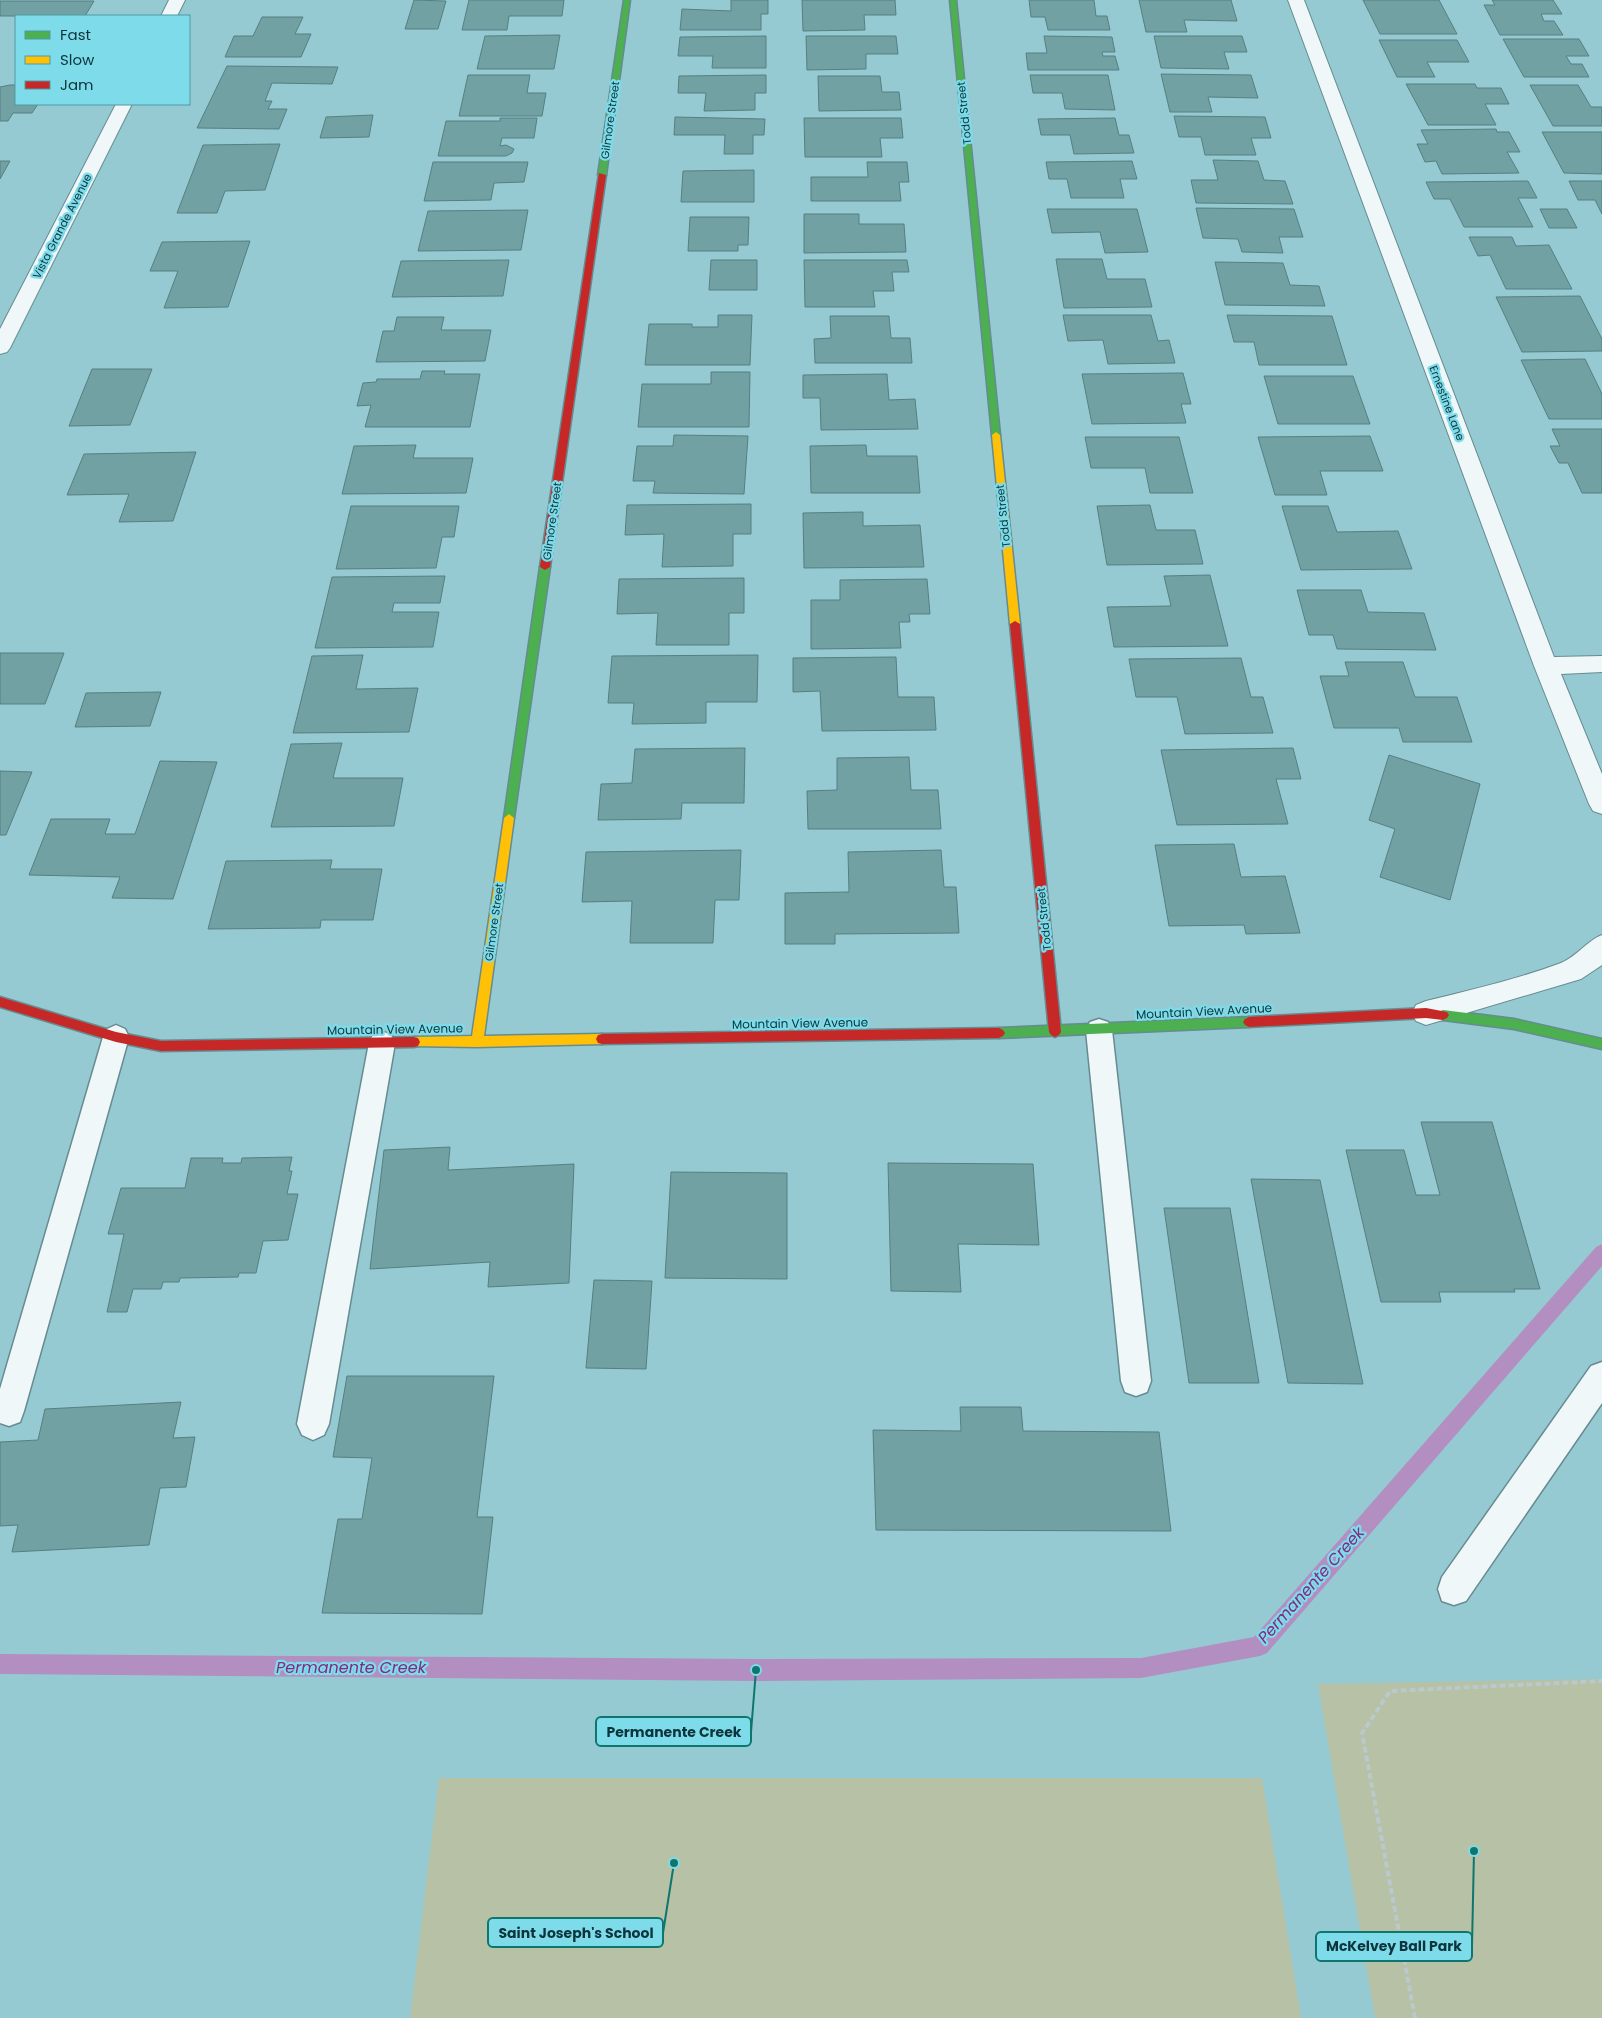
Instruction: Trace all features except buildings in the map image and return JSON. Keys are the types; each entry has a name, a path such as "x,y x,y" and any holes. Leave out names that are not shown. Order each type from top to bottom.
{"street":[{"path":"170,15 177,0"},
{"name":"Gilmore Street","path":"477,1042 627,0"},
{"name":"Todd Street","path":"952,0 1055,1032"},
{"name":"Ernestine Lane","path":"1296,0 1546,666 1602,804"},
{"name":"Vista Grande Avenue","path":"0,348 123,105"},
{"path":"1546,666 1602,664"},
{"path":"1426,1012 1473,1001 1571,971 1597,954 1602,946"},
{"name":"Mountain View Avenue","path":"0,1002 116,1037 161,1046 1055,1032 1426,1012 1514,1024 1602,1044"}],"lane":[{"path":"1098,1030 1136,1381"},
{"path":"9,1410 116,1037"},
{"path":"313,1424 382,1043"},
{"path":"1454,1589 1602,1378"}],"path":[{"path":"1415,2018 1362,1733 1390,1691 1463,1686 1602,1681"}],"green space":[{"path":"1602,1679 1602,2018 1375,2018 1318,1684"},
{"path":"439,1778 1262,1778 1301,2018 410,2018"}],"waterway":[{"name":"Permanente Creek","path":"0,1664 756,1670 1141,1668 1260,1646 1602,1253"}],"traffic: fast":[{"path":"602,175 627,0"},
{"path":"953,0 996,435"},
{"path":"509,818 545,567"},
{"path":"1443,1015 1514,1024 1602,1044"},
{"path":"999,1033 1249,1022"}],"traffic: slow":[{"path":"996,435 1015,624"},
{"path":"477,1042 509,818"},
{"path":"414,1042 602,1039"}],"traffic: jam":[{"path":"545,567 602,175"},
{"path":"1015,624 1055,1032"},
{"path":"0,1002 116,1037 161,1046 414,1042"},
{"path":"1249,1022 1426,1013 1443,1015"},
{"path":"602,1039 999,1033"}],"place":[{"name":"Permanente Creek","path":"756,1670"},
{"name":"McKelvey Ball Park","path":"1474,1851"},
{"name":"Saint Joseph's School","path":"674,1863"}]}
